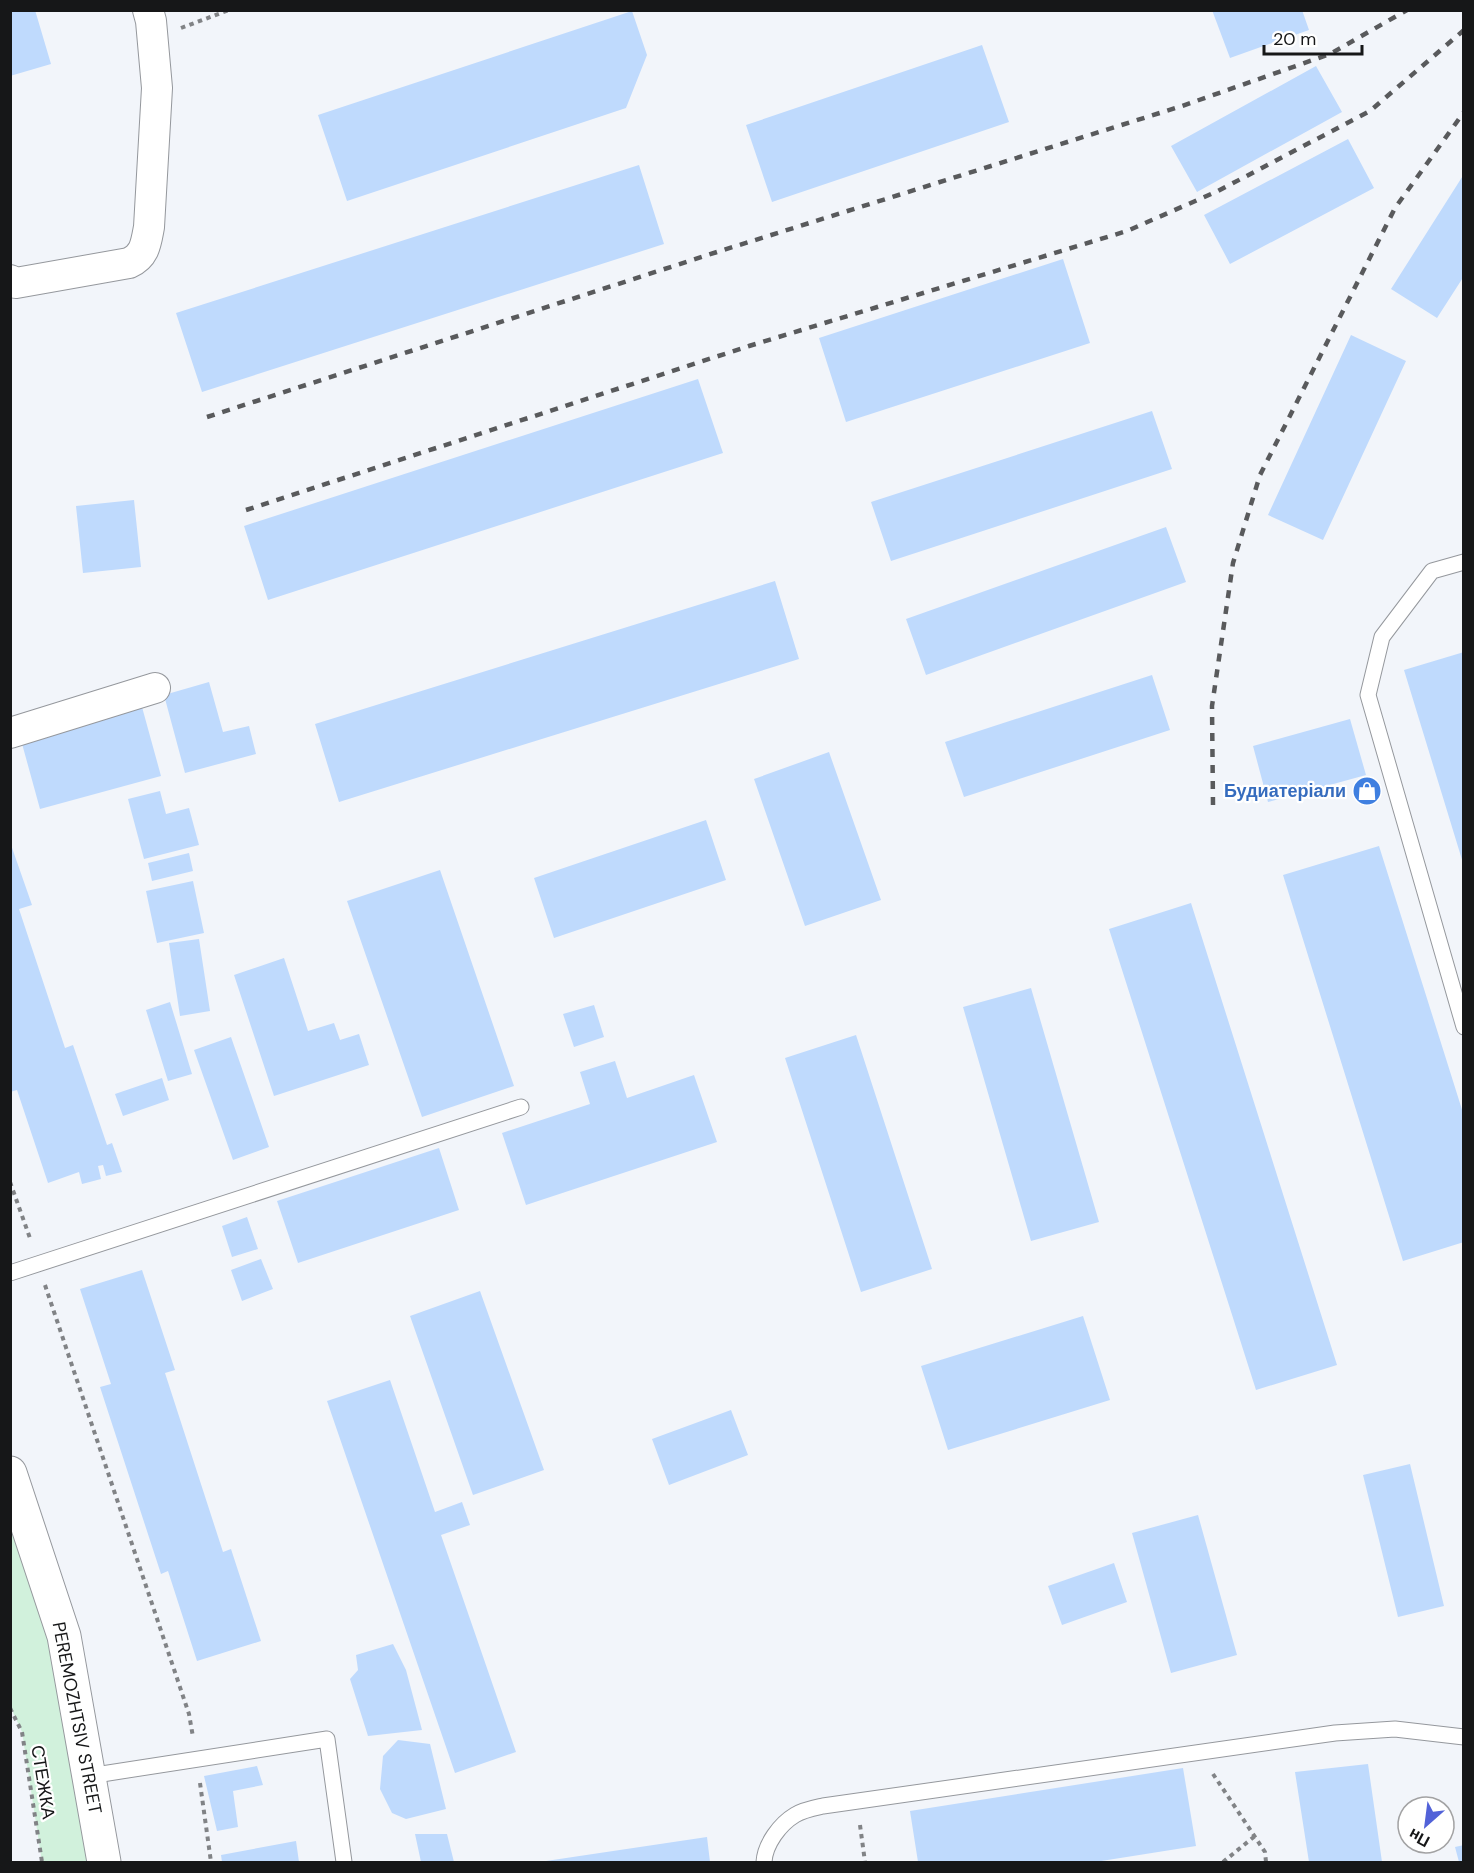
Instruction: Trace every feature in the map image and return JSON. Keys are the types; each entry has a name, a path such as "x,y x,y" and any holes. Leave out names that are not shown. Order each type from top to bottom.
{"street":[{"path":"10,280 16,283 129,263 138,259 146,245 157,88 150,25"},
{"path":"10,733 155,688"},
{"name":"PEREMOZHTSIV STREET","path":"11,1475 64,1636 104,1863"}],"lane":[{"path":"1464,562 1432,571 1382,638 1368,695 1464,1027"},
{"path":"10,1273 521,1107"},
{"path":"764,1863 764,1856 775,1833 795,1815 823,1806 856,1800 1335,1733 1395,1729 1464,1737"},
{"path":"89,1776 327,1739 344,1863"}],"path":[{"path":"150,25 229,10"},
{"path":"10,1182 189,1714 211,1863"},
{"name":"СТЕЖКА","path":"10,1708 21,1732 42,1863"},
{"path":"1198,1752 1265,1852 1266,1863"},
{"path":"856,1800 865,1863"},
{"path":"1223,1863 1255,1836"}],"green space":[{"path":"10,1519 27,1524 104,1862 42,1862 22,1732 11,1708"}],"building":[{"path":"10,10 35,10 51,64 10,76"},
{"path":"1212,10 1302,10 1309,30 1230,58"},
{"path":"632,11 647,55 626,108 347,201 318,115"},
{"path":"982,45 1009,122 772,202 746,125"},
{"path":"1316,66 1342,112 1197,192 1171,146"},
{"path":"1348,139 1374,188 1230,264 1204,215"},
{"path":"639,165 664,244 202,392 176,313"},
{"path":"1464,174 1464,276 1437,318 1391,289"},
{"path":"1063,259 1090,343 846,422 819,338"},
{"path":"1351,335 1406,361 1323,540 1268,515"},
{"path":"698,379 723,453 268,600 244,526"},
{"path":"1152,411 1172,469 891,561 871,502"},
{"path":"134,500 141,567 83,573 76,506"},
{"path":"1166,527 1186,582 926,675 906,619"},
{"path":"775,581 799,659 339,802 315,724"},
{"path":"1464,652 1464,862 1463,863 1404,670"},
{"path":"1152,675 1170,730 964,797 945,742"},
{"path":"209,682 223,732 249,726 256,754 185,773 164,695"},
{"path":"142,707 161,776 40,809 21,740"},
{"path":"1350,719 1366,775 1268,802 1253,746"},
{"path":"829,752 881,900 805,926 754,779"},
{"path":"160,791 166,814 189,808 199,845 144,859 128,799"},
{"path":"706,820 726,880 554,938 534,878"},
{"path":"10,842 32,905 19,909 65,1048 73,1045 107,1145 112,1143 122,1172 106,1176 103,1165 98,1166 101,1179 82,1184 79,1172 48,1183 17,1090 10,1092"},
{"path":"1379,846 1464,1116 1464,1242 1403,1261 1283,875"},
{"path":"189,853 193,871 152,881 148,863"},
{"path":"440,870 514,1086 422,1117 347,901"},
{"path":"193,881 204,933 157,943 146,891"},
{"path":"1191,903 1337,1365 1256,1390 1109,929"},
{"path":"199,939 210,1011 180,1016 169,943"},
{"path":"284,958 308,1031 334,1023 340,1040 359,1034 369,1065 274,1096 234,975"},
{"path":"1031,988 1099,1222 1031,1241 963,1007"},
{"path":"170,1002 192,1074 168,1081 146,1010"},
{"path":"594,1005 604,1037 574,1047 563,1014"},
{"path":"856,1035 932,1269 861,1292 785,1058"},
{"path":"231,1037 269,1147 233,1160 194,1050"},
{"path":"615,1061 627,1098 694,1075 717,1142 526,1205 502,1133 590,1104 580,1072"},
{"path":"162,1078 169,1100 123,1116 115,1094"},
{"path":"439,1148 459,1210 298,1263 277,1201"},
{"path":"247,1217 258,1249 232,1257 222,1226"},
{"path":"261,1259 273,1289 242,1301 231,1270"},
{"path":"142,1270 175,1370 165,1373 223,1552 231,1549 261,1641 197,1661 168,1571 161,1574 100,1387 111,1384 80,1289"},
{"path":"480,1291 544,1470 473,1495 410,1316"},
{"path":"1083,1316 1110,1400 948,1450 921,1366"},
{"path":"390,1380 435,1512 462,1502 470,1525 441,1535 516,1752 455,1773 327,1401"},
{"path":"731,1410 748,1455 669,1485 652,1439"},
{"path":"1410,1464 1444,1606 1398,1617 1363,1475"},
{"path":"1198,1515 1237,1655 1171,1673 1132,1533"},
{"path":"1114,1563 1127,1602 1062,1625 1048,1586"},
{"path":"393,1644 406,1670 422,1730 368,1736 350,1679 358,1670 356,1655"},
{"path":"398,1740 430,1744 446,1809 406,1819 392,1813 380,1789 383,1756"},
{"path":"1368,1764 1382,1862 1309,1862 1295,1772"},
{"path":"257,1766 263,1785 233,1791 238,1827 217,1831 204,1776"},
{"path":"1183,1768 1196,1846 1095,1862 918,1862 910,1811"},
{"path":"415,1834 447,1834 454,1862 421,1862"},
{"path":"707,1837 710,1862 546,1862 546,1861"},
{"path":"296,1841 299,1862 222,1862 221,1855"},
{"path":"1464,1845 1464,1862 1459,1862 1456,1847"}],"railway":[{"path":"207,417 717,252 1182,106 1330,54 1407,10"},
{"path":"246,510 749,346 1127,231 1218,191 1370,111 1464,30"},
{"path":"1213,805 1212,706 1233,563 1260,475 1395,208 1464,112"}],"place":[{"name":"Будиатеріали","path":"1367,791"}]}
